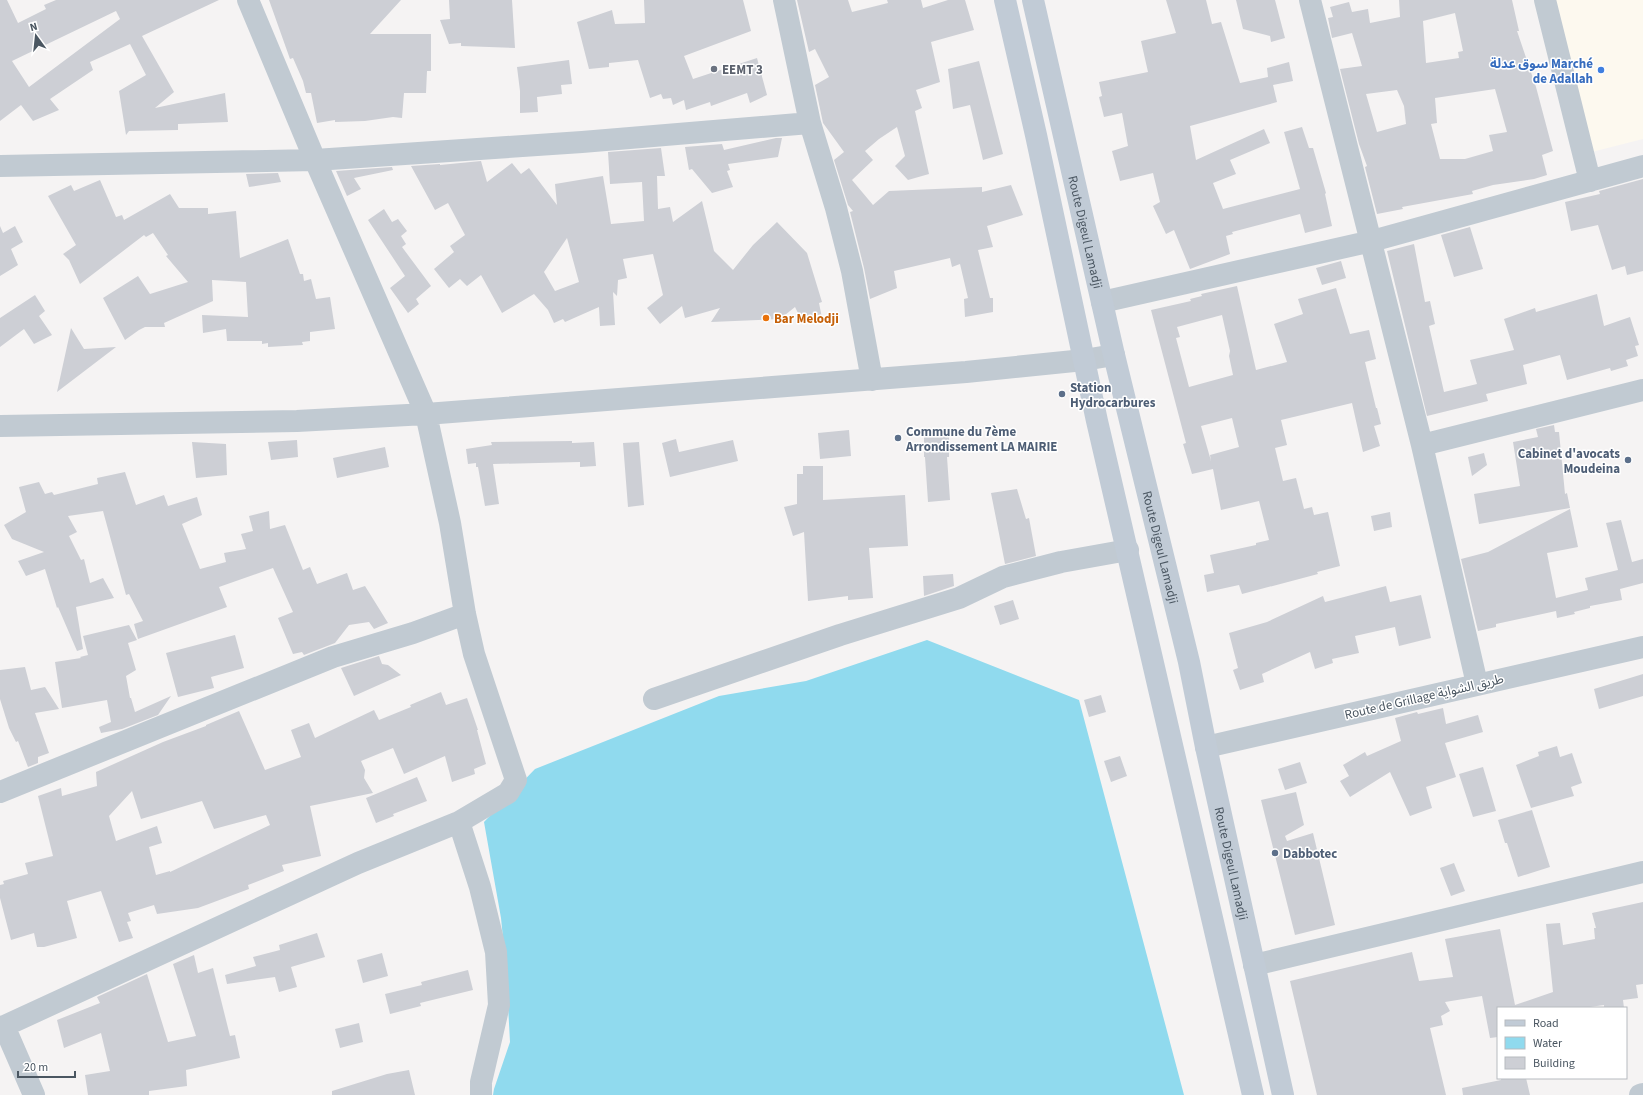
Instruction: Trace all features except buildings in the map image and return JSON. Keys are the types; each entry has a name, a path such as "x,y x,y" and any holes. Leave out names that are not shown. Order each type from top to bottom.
{"main road":[{"path":"1005,0 1036,135 1084,360 1199,867 1253,1095"},
{"name":"Route Digeul Lamadji","path":"1033,0 1114,355 1189,662 1206,747 1283,1095"}],"street":[{"path":"34,1095 2,1027 358,863 459,822 508,793 516,780 474,654 465,614 450,523 426,414 315,160 248,0"},
{"path":"784,0 810,122 836,208 852,271 872,380"},
{"path":"1310,0 1372,241 1422,445 1477,684"},
{"path":"1545,0 1590,180"},
{"path":"0,166 315,160 582,142 810,122"},
{"path":"1102,302 1372,241 1643,166"},
{"path":"0,426 297,421 426,414 966,372 1084,360 1114,355"},
{"path":"1422,445 1643,390"},
{"path":"654,699 840,635 959,598 1003,577 1061,562 1128,550"},
{"path":"0,792 333,657 413,633 465,614"},
{"name":"Route de Grillage طريق الشواية","path":"1206,747 1643,647"},
{"path":"459,822 480,887 496,952 499,1005 481,1082 481,1095"},
{"path":"1254,965 1643,872"}],"shaded area":[{"name":"سوق عدلة Marché de Adallah","path":"1542,0 1643,0 1643,139 1580,155"}],"water":[{"path":"927,640 1079,700 1184,1095 493,1095 510,1042 506,968 501,918 484,822 535,769 719,696 806,681"}],"place":[{"name":"EEMT 3","path":"714,69"},
{"name":"سوق عدلة Marché de Adallah","path":"1601,70"},
{"name":"Bar Melodji","path":"766,318"},
{"name":"Station Hydrocarbures","path":"1062,394"},
{"name":"Commune du 7ème Arrondissement LA MAIRIE","path":"898,438"},
{"name":"Cabinet d'avocats Moudeina","path":"1628,460"},
{"name":"Dabbotec","path":"1275,853"}]}
